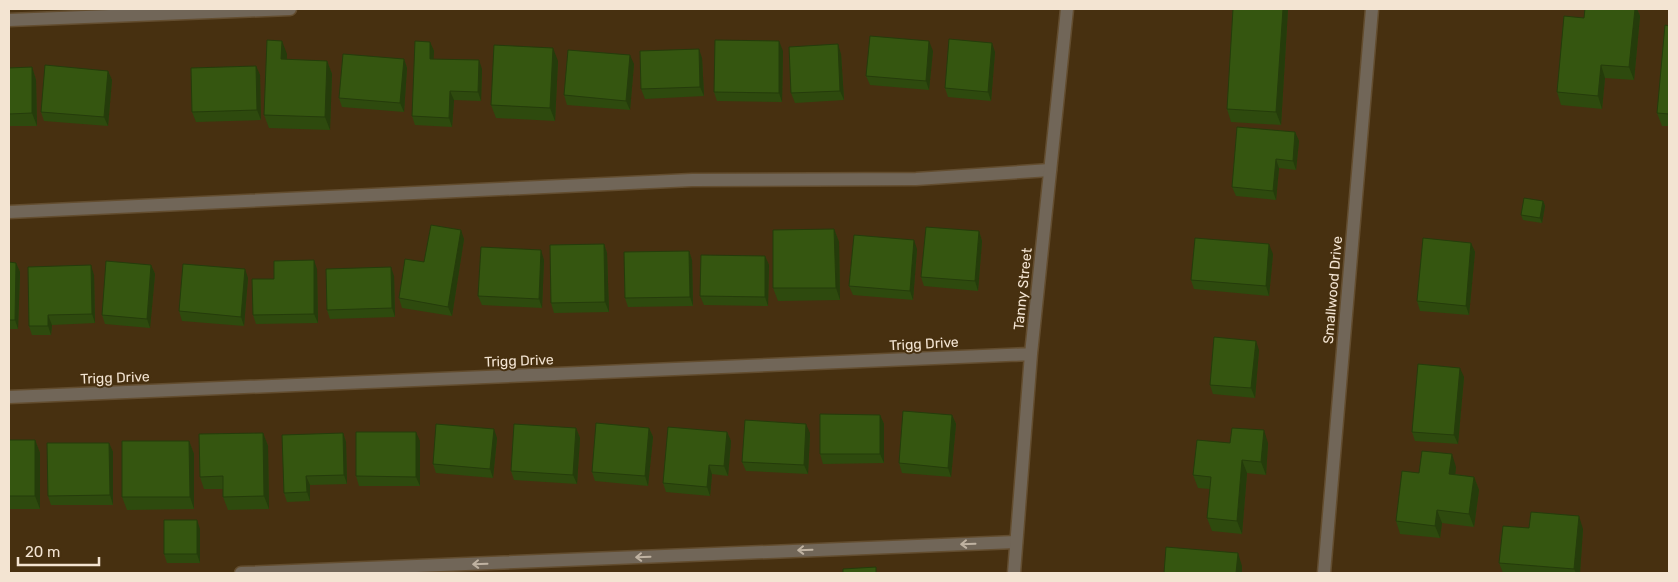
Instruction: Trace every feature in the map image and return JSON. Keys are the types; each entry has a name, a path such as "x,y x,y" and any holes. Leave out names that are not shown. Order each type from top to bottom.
{"street":[{"path":"9,20 290,9"},
{"name":"Tanny Street","path":"1014,573 1031,354 1067,9"},
{"name":"Smallwood Drive","path":"1324,573 1372,9"},
{"path":"9,212 692,180 916,179 1050,170"},
{"name":"Trigg Drive","path":"9,397 1031,354"},
{"path":"241,573 1016,542"}],"building":[{"path":"1233,9 1283,9 1276,112 1227,109"},
{"path":"1585,9 1635,9 1629,67 1601,65 1598,96 1557,92 1564,16 1584,18"},
{"path":"1665,25 1669,26 1669,114 1657,113"},
{"path":"870,36 929,41 926,81 866,76"},
{"path":"949,39 992,43 988,92 945,88"},
{"path":"267,40 282,41 281,59 327,61 325,117 264,115"},
{"path":"715,40 779,41 779,93 714,92"},
{"path":"415,41 430,42 430,59 479,60 478,92 450,91 449,118 412,116"},
{"path":"838,44 840,91 791,93 789,47"},
{"path":"494,45 553,48 550,108 491,105"},
{"path":"699,49 700,87 641,89 640,51"},
{"path":"568,50 630,55 626,101 564,95"},
{"path":"343,54 404,59 400,103 339,98"},
{"path":"45,65 108,71 104,117 41,112"},
{"path":"256,66 257,110 192,112 191,68"},
{"path":"32,67 32,113 9,114 9,68"},
{"path":"1237,127 1295,132 1293,161 1276,159 1273,191 1232,187"},
{"path":"1524,198 1543,201 1540,218 1521,215"},
{"path":"431,225 461,230 448,307 399,298 405,259 424,262"},
{"path":"926,227 979,231 975,281 921,277"},
{"path":"834,229 836,288 773,288 773,230"},
{"path":"854,235 914,240 910,291 849,286"},
{"path":"1195,238 1269,244 1266,286 1191,280"},
{"path":"1423,238 1471,243 1466,306 1417,301"},
{"path":"604,244 605,302 551,303 550,245"},
{"path":"481,247 541,250 539,299 478,296"},
{"path":"689,251 690,297 625,298 624,252"},
{"path":"701,255 765,256 765,297 700,296"},
{"path":"314,260 314,314 253,315 252,279 274,279 274,261"},
{"path":"106,261 151,265 147,319 102,315"},
{"path":"9,262 16,263 15,320 9,320"},
{"path":"183,264 245,269 241,317 179,311"},
{"path":"91,265 92,314 48,315 48,326 29,326 28,267"},
{"path":"391,267 392,308 327,310 326,269"},
{"path":"1214,337 1256,341 1251,388 1210,385"},
{"path":"1418,364 1460,368 1454,435 1412,432"},
{"path":"903,411 952,415 948,468 899,463"},
{"path":"820,414 880,415 880,454 820,454"},
{"path":"745,420 806,424 804,465 742,462"},
{"path":"596,423 649,428 645,476 592,472"},
{"path":"436,424 494,429 490,469 433,464"},
{"path":"514,424 576,428 573,475 511,471"},
{"path":"668,427 727,432 724,466 709,465 707,487 663,483"},
{"path":"1232,428 1264,430 1261,462 1242,460 1237,521 1207,518 1211,477 1193,475 1197,440 1230,443"},
{"path":"356,432 416,432 416,477 356,476"},
{"path":"263,433 264,496 223,497 223,476 200,477 199,434"},
{"path":"343,433 344,475 306,476 307,492 284,493 282,435"},
{"path":"9,440 35,440 35,496 9,496"},
{"path":"122,441 189,441 190,497 122,497"},
{"path":"47,443 109,443 110,495 48,496"},
{"path":"1422,451 1452,454 1449,474 1474,477 1469,514 1437,510 1435,526 1396,521 1402,471 1419,473"},
{"path":"1531,512 1579,516 1574,569 1499,563 1503,526 1529,528"},
{"path":"164,520 197,520 197,554 164,554"},
{"path":"1166,547 1238,553 1236,573 1164,573"},
{"path":"876,567 876,573 843,573 843,569"}]}
